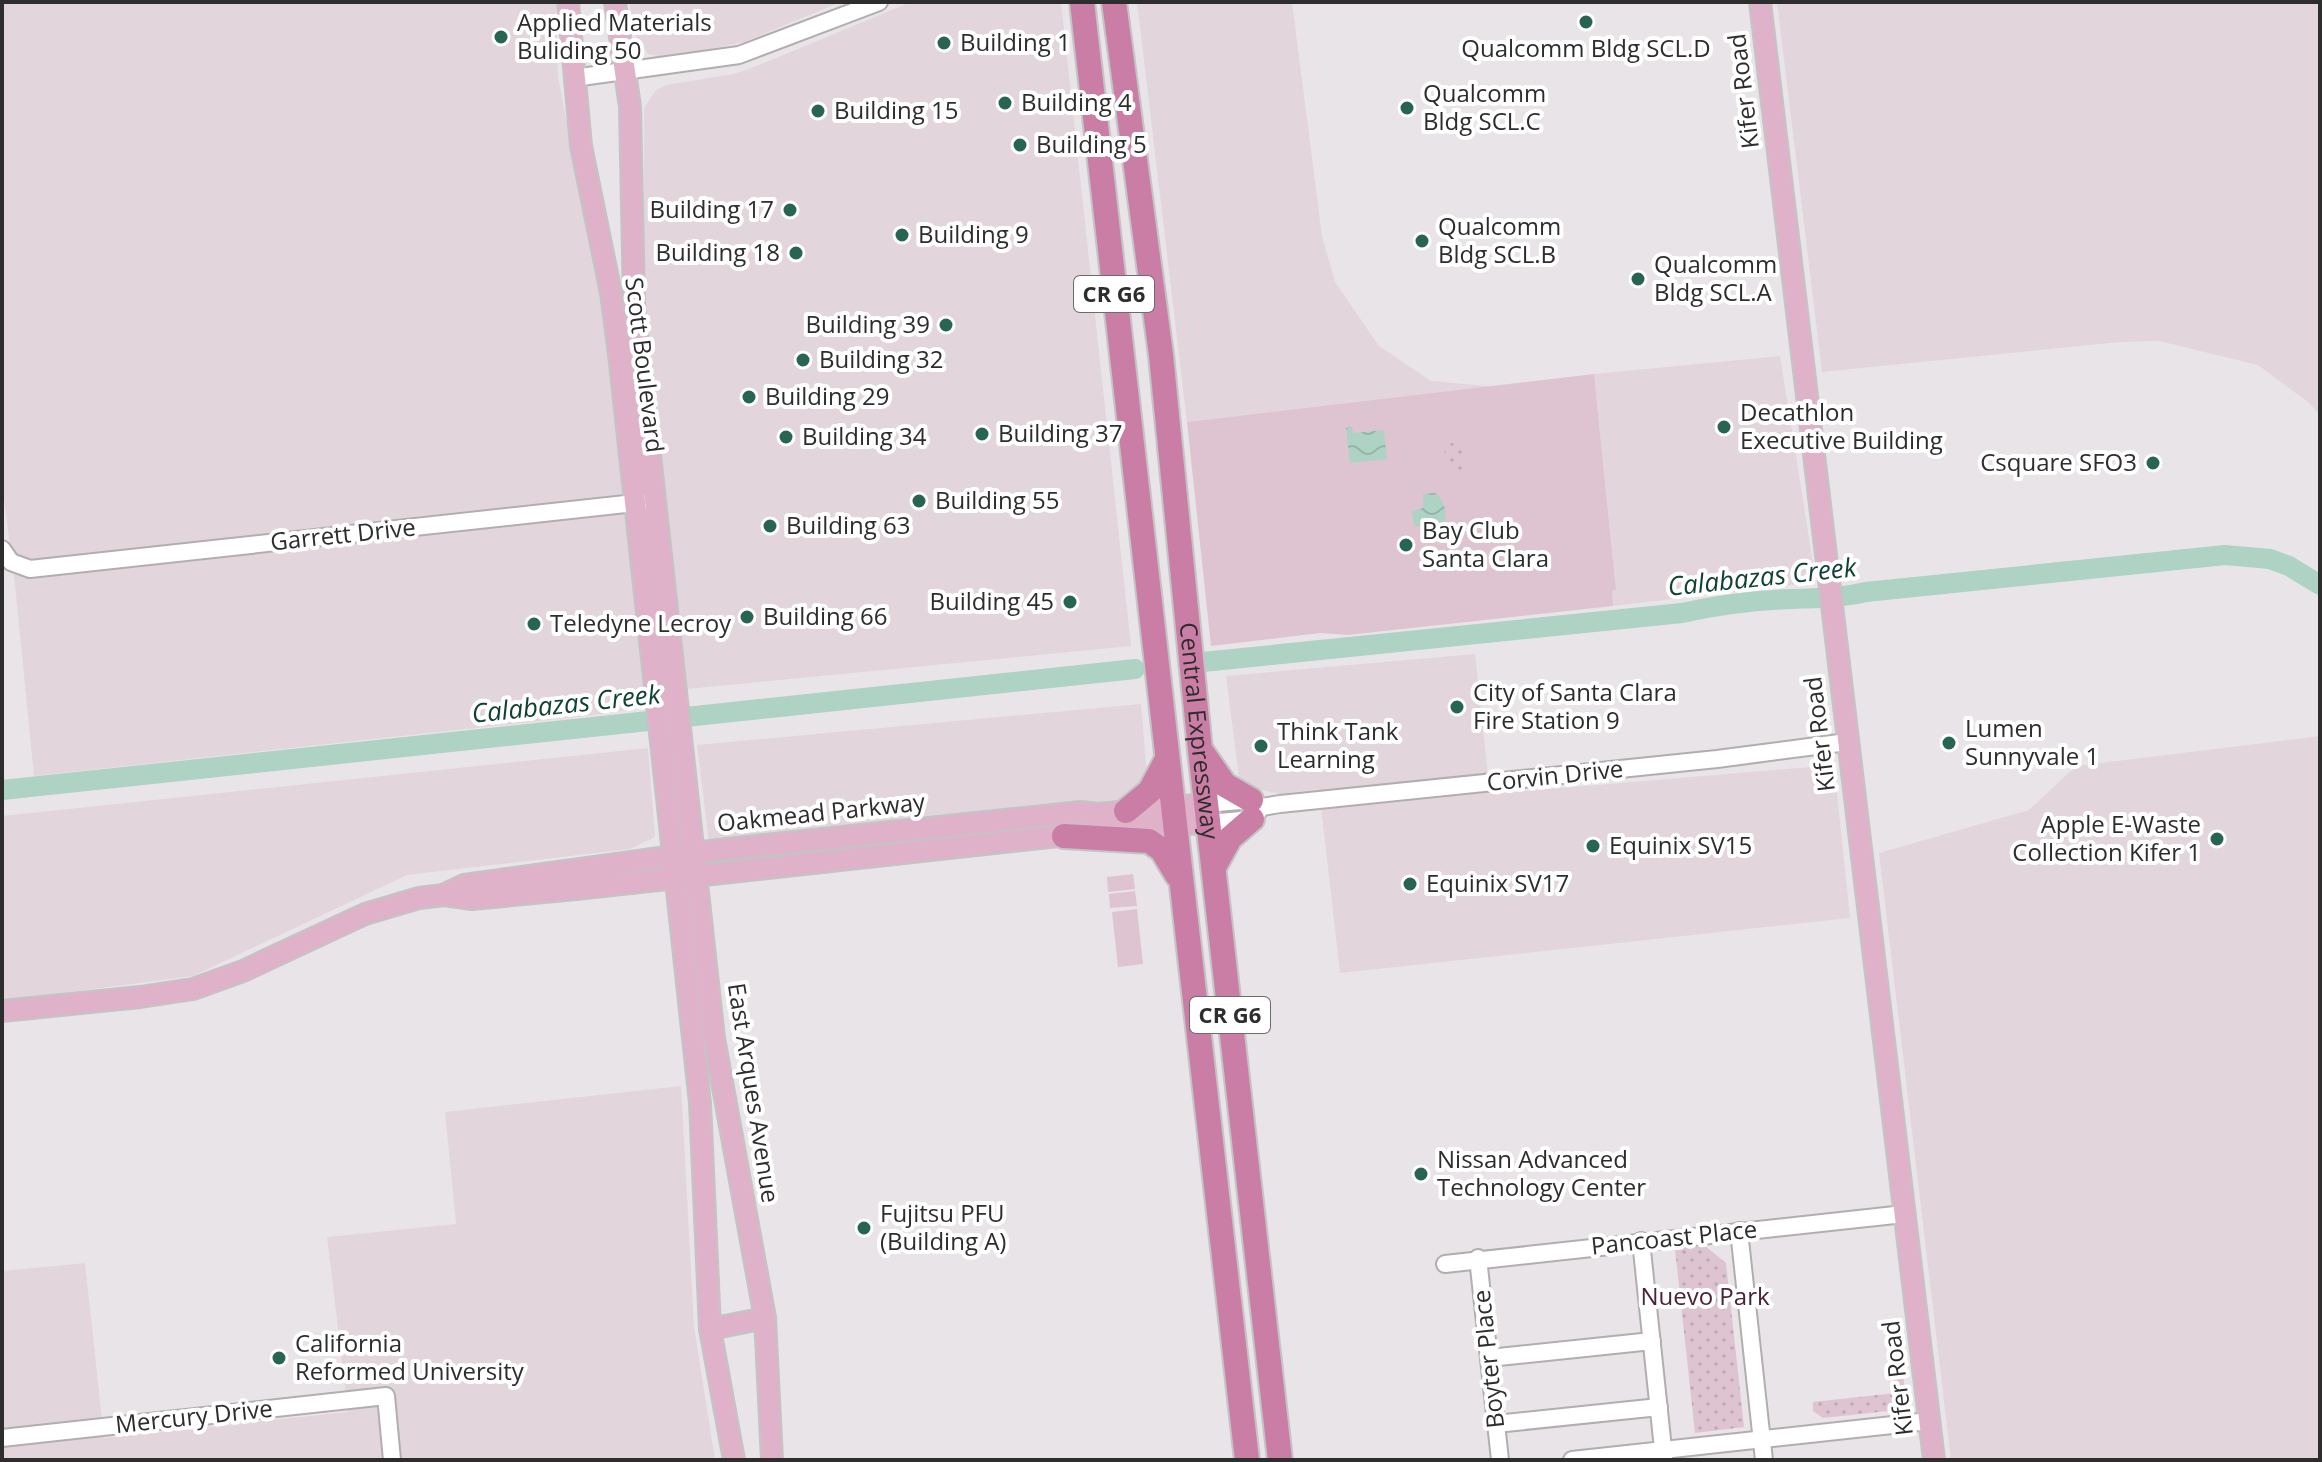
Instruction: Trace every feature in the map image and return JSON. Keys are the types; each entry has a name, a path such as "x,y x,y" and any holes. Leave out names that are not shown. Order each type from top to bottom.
{"highway":[{"name":"Central Expressway","path":"1114,2 1171,447 1200,750 1280,1460"},
{"path":"1127,2 1138,120 1133,147"},
{"name":"Central Expressway","path":"1081,3 1247,1460"},
{"path":"1200,750 1225,785 1255,808 1230,838 1214,867"},
{"path":"1126,811 1150,791 1167,759"},
{"path":"1064,836 1149,841 1162,850 1181,881"},
{"path":"1238,1460 1242,1422"}],"main road":[{"name":"Scott Boulevard","path":"568,2 581,146 611,293 634,503 668,708"},
{"name":"Scott Boulevard","path":"615,2 630,107 634,305 655,501 671,735"},
{"name":"Kifer Road","path":"1760,2 1934,1460"},
{"name":"East Arques Avenue","path":"671,735 697,874 714,1038 765,1318 772,1460"},
{"name":"East Arques Avenue","path":"671,735 674,867 700,1103 710,1329 734,1460"},
{"name":"Oakmead Parkway","path":"674,867 694,853 855,834 1081,812 1126,811 1174,816"},
{"name":"Oakmead Parkway","path":"2,1011 193,989 263,963 365,914 406,901 444,895 472,899 674,867 697,874 1064,836 1174,816 1207,814"},
{"path":"710,1329 765,1318"}],"street":[{"path":"574,78 739,55 879,2"},
{"name":"Garrett Drive","path":"2,549 11,562 30,569 655,501"},
{"name":"Corvin Drive","path":"1207,814 1847,742"},
{"name":"Pancoast Place","path":"1445,1264 1904,1214"},
{"path":"1739,1231 1764,1460"},
{"path":"1641,1241 1664,1455"},
{"name":"Boyter Place","path":"1478,1258 1500,1460"},
{"path":"1489,1358 1652,1341"},
{"name":"Mercury Drive","path":"2,1438 386,1396 392,1460"},
{"path":"1496,1424 1659,1407"},
{"path":"1572,1460 1664,1455 1762,1439 1929,1421"}],"shaded area":[{"path":"2,2 556,2 558,77 606,327 648,707 34,776 2,483"},
{"path":"629,2 841,2 744,42 668,58 648,54 636,37"},
{"path":"911,2 1061,2 1131,646 687,689 644,300 644,108 655,91 666,85 734,74"},
{"path":"1137,2 1292,2 1322,236 1335,282 1379,346 1431,381 1498,387 1187,422"},
{"path":"1777,2 2320,2 2320,415 2308,402 2258,365 2159,341 2120,342 1822,372"},
{"path":"1780,356 1816,582 1613,606 1612,591 1616,590 1594,374"},
{"path":"1475,654 1490,794 1834,765 1850,918 1340,973 1319,789 1280,794 1240,785 1226,676"},
{"path":"1141,704 1149,799 709,843 697,745"},
{"path":"2320,736 2320,1460 1951,1460 1879,853 2029,810 2076,766"},
{"path":"648,748 655,837 630,849 407,875 193,976 2,1001 2,816"},
{"path":"681,1086 694,1327 715,1460 2,1460 2,1271 85,1263 104,1438 348,1412 327,1237 456,1224 445,1112"}],"green space":[{"name":"Bay Club Santa Clara","path":"1594,374 1616,590 1612,591 1613,606 1348,635 1320,633 1211,646 1187,422"},
{"path":"1464,442 1467,470 1447,472 1444,444"},
{"path":"1133,874 1135,889 1108,892 1107,877"},
{"path":"1135,891 1137,906 1110,908 1109,894"},
{"path":"1137,909 1143,964 1118,967 1112,912"},
{"name":"Nuevo Park","path":"1705,1246 1726,1263 1744,1427 1695,1433 1675,1249"},
{"path":"1898,1330 1907,1409 1823,1418 1813,1411 1813,1402 1895,1393 1889,1331"}],"water":[{"path":"1352,427 1353,433 1384,430 1387,459 1350,463 1346,428"},
{"path":"1436,493 1445,508 1444,523 1440,534 1427,535 1424,526 1414,525 1412,511 1423,508 1423,494"}],"waterway":[{"name":"Calabazas Creek","path":"1203,662 1682,613 1751,602 1839,597 2225,555 2270,559 2289,566 2320,585"},
{"name":"Calabazas Creek","path":"2,790 1135,669"}],"place":[{"name":"Qualcomm Bldg SCL.D","path":"1586,22"},
{"name":"Applied Materials Buliding 50","path":"501,37"},
{"name":"Building 1","path":"944,43"},
{"name":"Building 4","path":"1005,103"},
{"name":"Qualcomm Bldg SCL.C","path":"1407,108"},
{"name":"Building 15","path":"818,111"},
{"name":"Building 5","path":"1020,145"},
{"name":"Building 17","path":"790,210"},
{"name":"Building 9","path":"902,235"},
{"name":"Qualcomm Bldg SCL.B","path":"1422,241"},
{"name":"Building 18","path":"796,253"},
{"name":"Qualcomm Bldg SCL.A","path":"1638,279"},
{"name":"Building 39","path":"946,325"},
{"name":"Building 32","path":"803,360"},
{"name":"Building 29","path":"749,397"},
{"name":"Decathlon Executive Building","path":"1724,427"},
{"name":"Building 37","path":"982,434"},
{"name":"Building 34","path":"786,437"},
{"name":"Csquare SFO3","path":"2153,463"},
{"name":"Building 55","path":"919,501"},
{"name":"Building 63","path":"770,526"},
{"name":"Bay Club Santa Clara","path":"1406,545"},
{"name":"Building 45","path":"1070,602"},
{"name":"Building 66","path":"747,617"},
{"name":"Teledyne Lecroy","path":"534,624"},
{"name":"City of Santa Clara Fire Station 9","path":"1457,707"},
{"name":"Lumen Sunnyvale 1","path":"1949,743"},
{"name":"Think Tank Learning","path":"1261,746"},
{"name":"Apple E-Waste Collection Kifer 1","path":"2217,839"},
{"name":"Equinix SV15","path":"1593,846"},
{"name":"Equinix SV17","path":"1410,884"},
{"name":"Nissan Advanced Technology Center","path":"1421,1174"},
{"name":"Fujitsu PFU (Building A)","path":"864,1228"},
{"name":"California Reformed University","path":"279,1358"}]}
